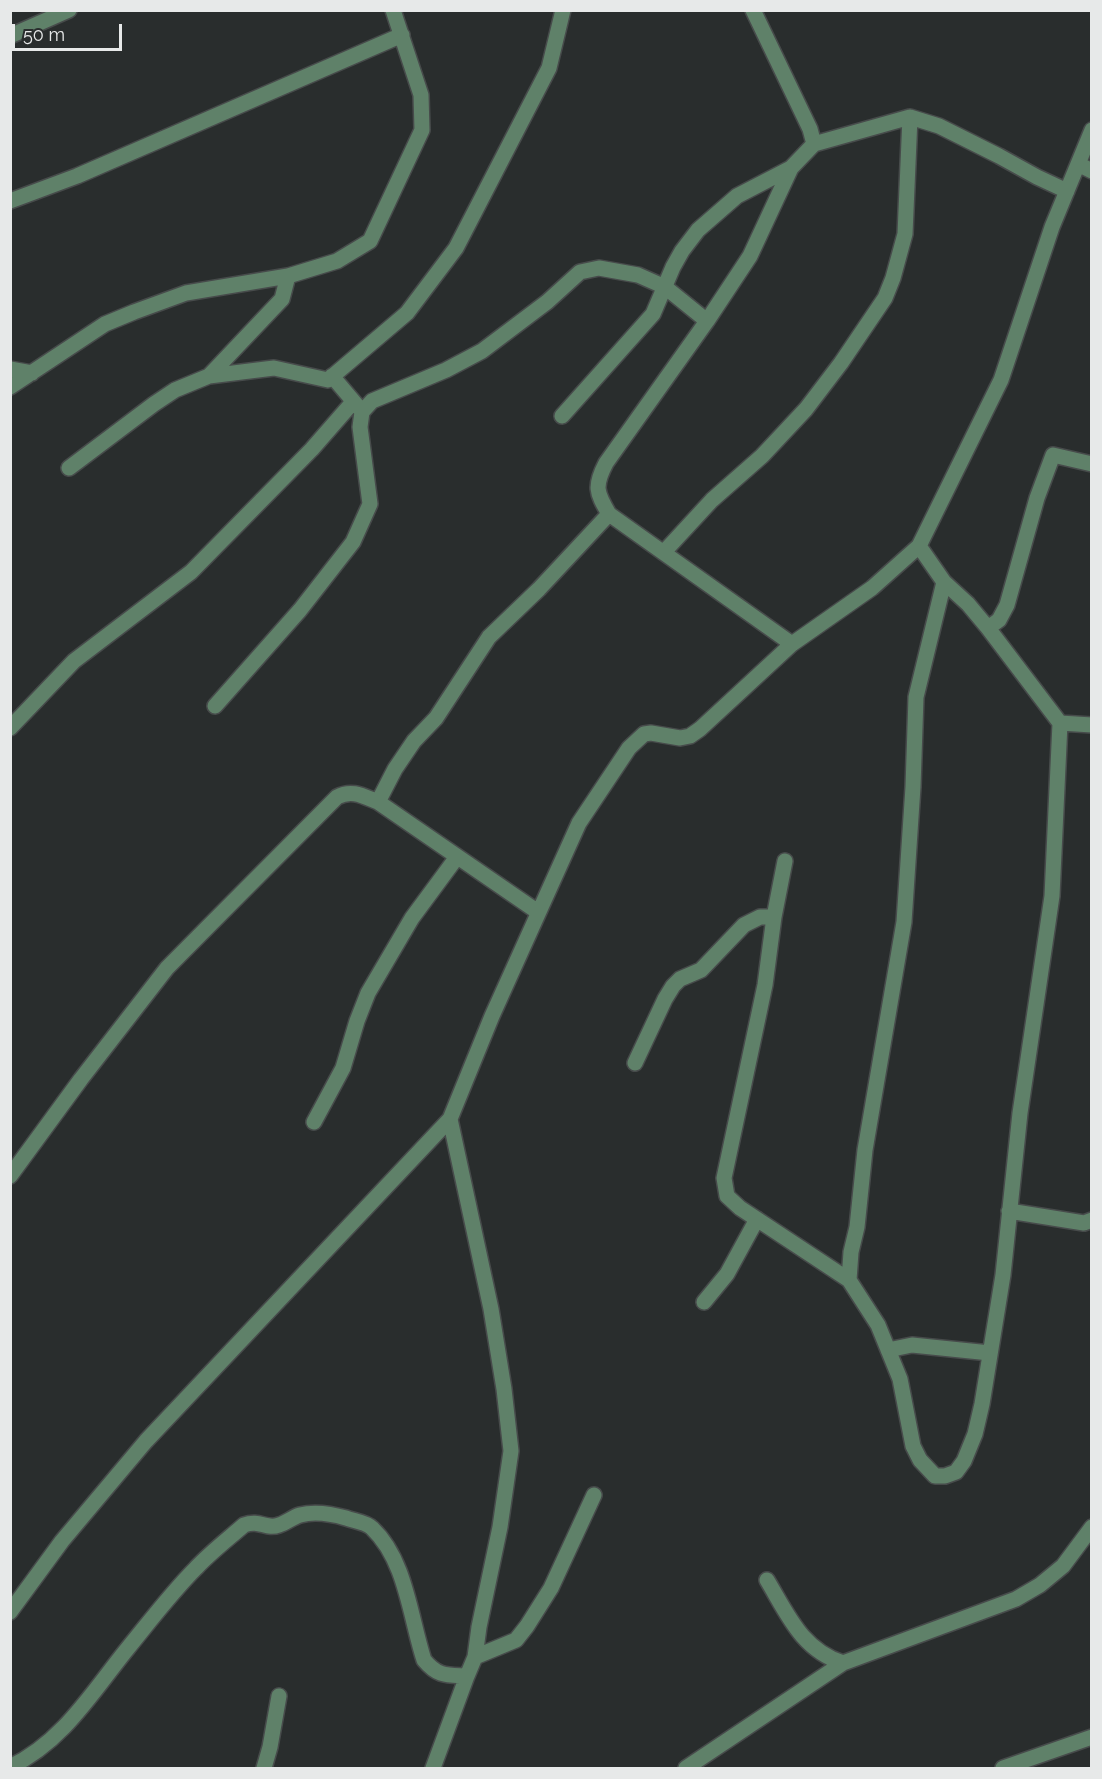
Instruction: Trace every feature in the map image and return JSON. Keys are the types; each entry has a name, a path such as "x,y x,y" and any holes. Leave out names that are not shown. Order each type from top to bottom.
{"street":[{"path":"10,36 69,10"},
{"path":"10,387 105,324 186,293 288,276 337,261 370,242 422,130 421,95 393,10"},
{"path":"69,468 154,404 176,390 209,376 274,368 328,380 406,313 456,248 549,68 563,10"},
{"path":"753,10 810,129 814,144"},
{"path":"10,201 77,176 402,35"},
{"path":"664,552 712,500 762,456 806,409 841,363 885,298 893,278 904,234 909,117"},
{"path":"792,644 609,514 597,489 599,477 606,463 707,321 750,256 791,168 814,144 909,117 939,126 1067,191"},
{"path":"10,1612 62,1541 146,1441 450,1119 492,1016 579,823 629,748 644,734 681,738 690,736 792,644 872,588 919,546 1000,380 1052,227 1067,191 1085,168 1092,130"},
{"path":"562,416 653,314 682,251 698,230 737,196 791,168"},
{"path":"10,728 74,661 191,572 312,449 358,407 446,370 482,351 547,302 580,272 599,268 638,275 665,287 707,321"},
{"path":"209,376 282,299 288,276"},
{"path":"10,369 32,373"},
{"path":"215,706 300,610 353,542 370,504 358,407 332,376"},
{"path":"988,628 999,620 1007,605 1037,498 1053,455 1092,464"},
{"path":"378,802 395,769 414,741 436,718 489,638 539,589 609,514"},
{"path":"785,861 774,917 765,985 724,1178 727,1196 740,1208 849,1280 878,1324 900,1378 914,1446 920,1460 935,1476 945,1476 956,1472 964,1461 975,1434 1003,1275 1020,1113 1052,896 1060,723 988,628 968,604 944,582 919,546"},
{"path":"849,1280 867,1138 904,922 916,697 944,582"},
{"path":"1060,723 1092,725"},
{"path":"10,1176 167,968 306,827 345,792 354,792 378,802 538,912"},
{"path":"314,1122 344,1068 357,1021 369,993 412,918 457,857"},
{"path":"635,1063 673,986 680,979 701,970 744,925 759,917 774,917"},
{"path":"433,1768 475,1657 500,1527 511,1451 491,1309 450,1119"},
{"path":"1010,1211 1084,1223 1092,1220"},
{"path":"704,1302 727,1274 756,1219"},
{"path":"888,1350 912,1345 990,1353"},
{"path":"475,1657 516,1640 527,1626 551,1588 594,1495"},
{"path":"10,1767 49,1743 74,1718 128,1647 196,1568 250,1522 271,1527 279,1526 300,1515 330,1514 370,1526 388,1548 400,1574 424,1660 433,1671 443,1675 467,1676"},
{"path":"686,1768 843,1664 1016,1599 1040,1585 1063,1566 1092,1527"},
{"path":"767,1580 795,1627 812,1647 829,1659 843,1664"},
{"path":"264,1768 279,1696"},
{"path":"1003,1768 1092,1737"}]}
